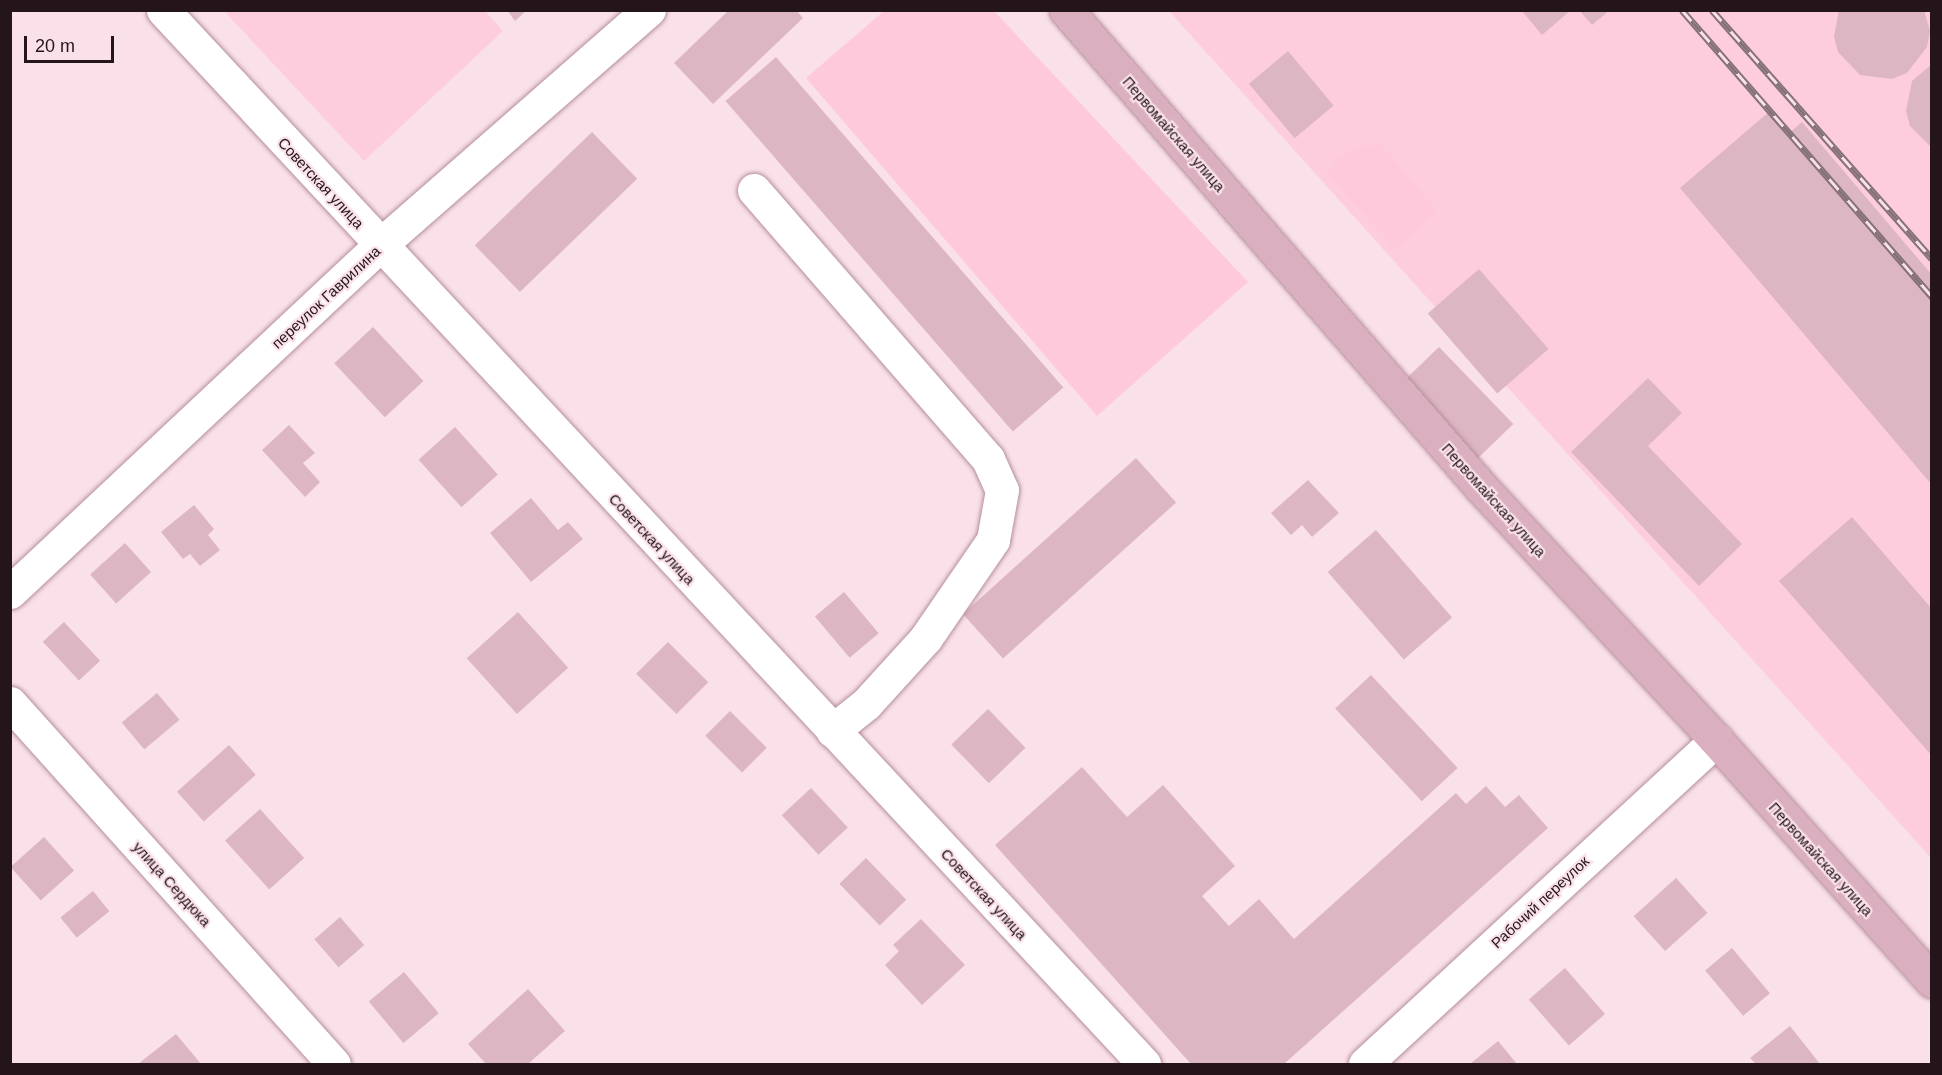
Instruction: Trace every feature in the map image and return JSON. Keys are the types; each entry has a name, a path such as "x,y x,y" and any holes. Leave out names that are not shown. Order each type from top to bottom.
{"main road":[{"name":"Первомайская улица","path":"1066,10 1480,486 1716,740 1932,981"}],"street":[{"name":"Советская улица","path":"163,10 379,246 1144,1065"},
{"name":"переулок Гаврилина","path":"10,592 379,246 649,10"},
{"path":"754,190 988,459 1002,490 993,540 926,638 873,698 832,732"},
{"name":"улица Сердюка","path":"10,703 334,1065"},
{"name":"Рабочий переулок","path":"1365,1065 1716,740"}],"shaded area":[{"path":"224,11 485,11 503,31 364,161"},
{"path":"884,11 994,11 1248,282 1097,416 806,78"},
{"path":"1169,11 1931,11 1931,858"},
{"path":"1381,144 1437,210 1396,250 1327,174 1338,158 1356,148"}],"building":[{"path":"507,10 527,10 515,21"},
{"path":"729,10 796,10 803,18 713,104 674,63"},
{"path":"1521,10 1571,10 1542,35"},
{"path":"1579,10 1610,10 1592,25"},
{"path":"1839,10 1924,10 1930,31 1927,47 1907,73 1892,79 1860,75 1838,52 1834,37"},
{"path":"1288,51 1334,105 1295,138 1249,84"},
{"path":"776,57 1063,388 1013,432 725,101"},
{"path":"1932,64 1932,148 1910,126 1906,111 1912,81"},
{"path":"1770,111 1789,133 1802,122 1932,275 1932,485 1680,188"},
{"path":"592,132 637,179 520,292 475,245"},
{"path":"1479,269 1549,349 1497,394 1428,314"},
{"path":"373,327 423,381 385,417 334,363"},
{"path":"1439,347 1513,424 1472,464 1398,387"},
{"path":"1648,378 1682,413 1648,446 1742,544 1699,586 1571,452"},
{"path":"289,425 315,453 303,463 320,482 305,497 262,450"},
{"path":"455,427 498,475 461,507 419,460"},
{"path":"1136,458 1176,503 1003,658 963,614"},
{"path":"1308,480 1339,513 1312,537 1302,525 1291,535 1271,513"},
{"path":"531,498 558,530 568,522 583,539 531,582 490,533"},
{"path":"194,505 214,529 208,535 220,550 200,566 190,554 183,559 161,532"},
{"path":"1852,517 1932,609 1932,756 1779,581"},
{"path":"1376,530 1452,618 1404,660 1328,572"},
{"path":"125,543 151,572 116,603 90,574"},
{"path":"844,592 879,633 850,658 815,616"},
{"path":"518,612 568,668 517,714 467,658"},
{"path":"64,622 100,661 79,681 43,642"},
{"path":"668,642 708,682 676,714 636,674"},
{"path":"1371,675 1458,768 1422,801 1335,708"},
{"path":"157,693 179,720 144,749 122,723"},
{"path":"988,709 1026,748 989,783 951,744"},
{"path":"730,711 767,748 742,773 705,736"},
{"path":"229,745 256,775 204,822 177,792"},
{"path":"1082,767 1127,817 1163,785 1235,866 1202,896 1229,926 1259,899 1294,939 1456,793 1466,804 1486,786 1505,807 1519,795 1548,828 1284,1064 1191,1064 995,845"},
{"path":"811,788 848,827 819,855 782,815"},
{"path":"260,809 304,858 269,889 225,840"},
{"path":"44,837 74,870 41,901 11,867"},
{"path":"866,858 906,900 880,925 839,884"},
{"path":"1676,878 1707,913 1665,951 1634,916"},
{"path":"93,891 109,911 77,938 60,917"},
{"path":"340,917 364,945 339,967 314,939"},
{"path":"921,919 965,965 922,1005 885,965 899,951 893,945"},
{"path":"1732,948 1770,993 1743,1016 1705,970"},
{"path":"1565,968 1605,1014 1569,1046 1529,999"},
{"path":"404,972 439,1013 403,1043 369,1002"},
{"path":"528,989 565,1031 528,1064 486,1064 468,1044"},
{"path":"1790,1026 1820,1064 1756,1064 1750,1058"},
{"path":"176,1034 201,1064 138,1064"},
{"path":"1498,1041 1517,1064 1470,1064"}],"railway":[{"path":"1682,10 1932,297"},
{"path":"1712,10 1932,259"}]}
